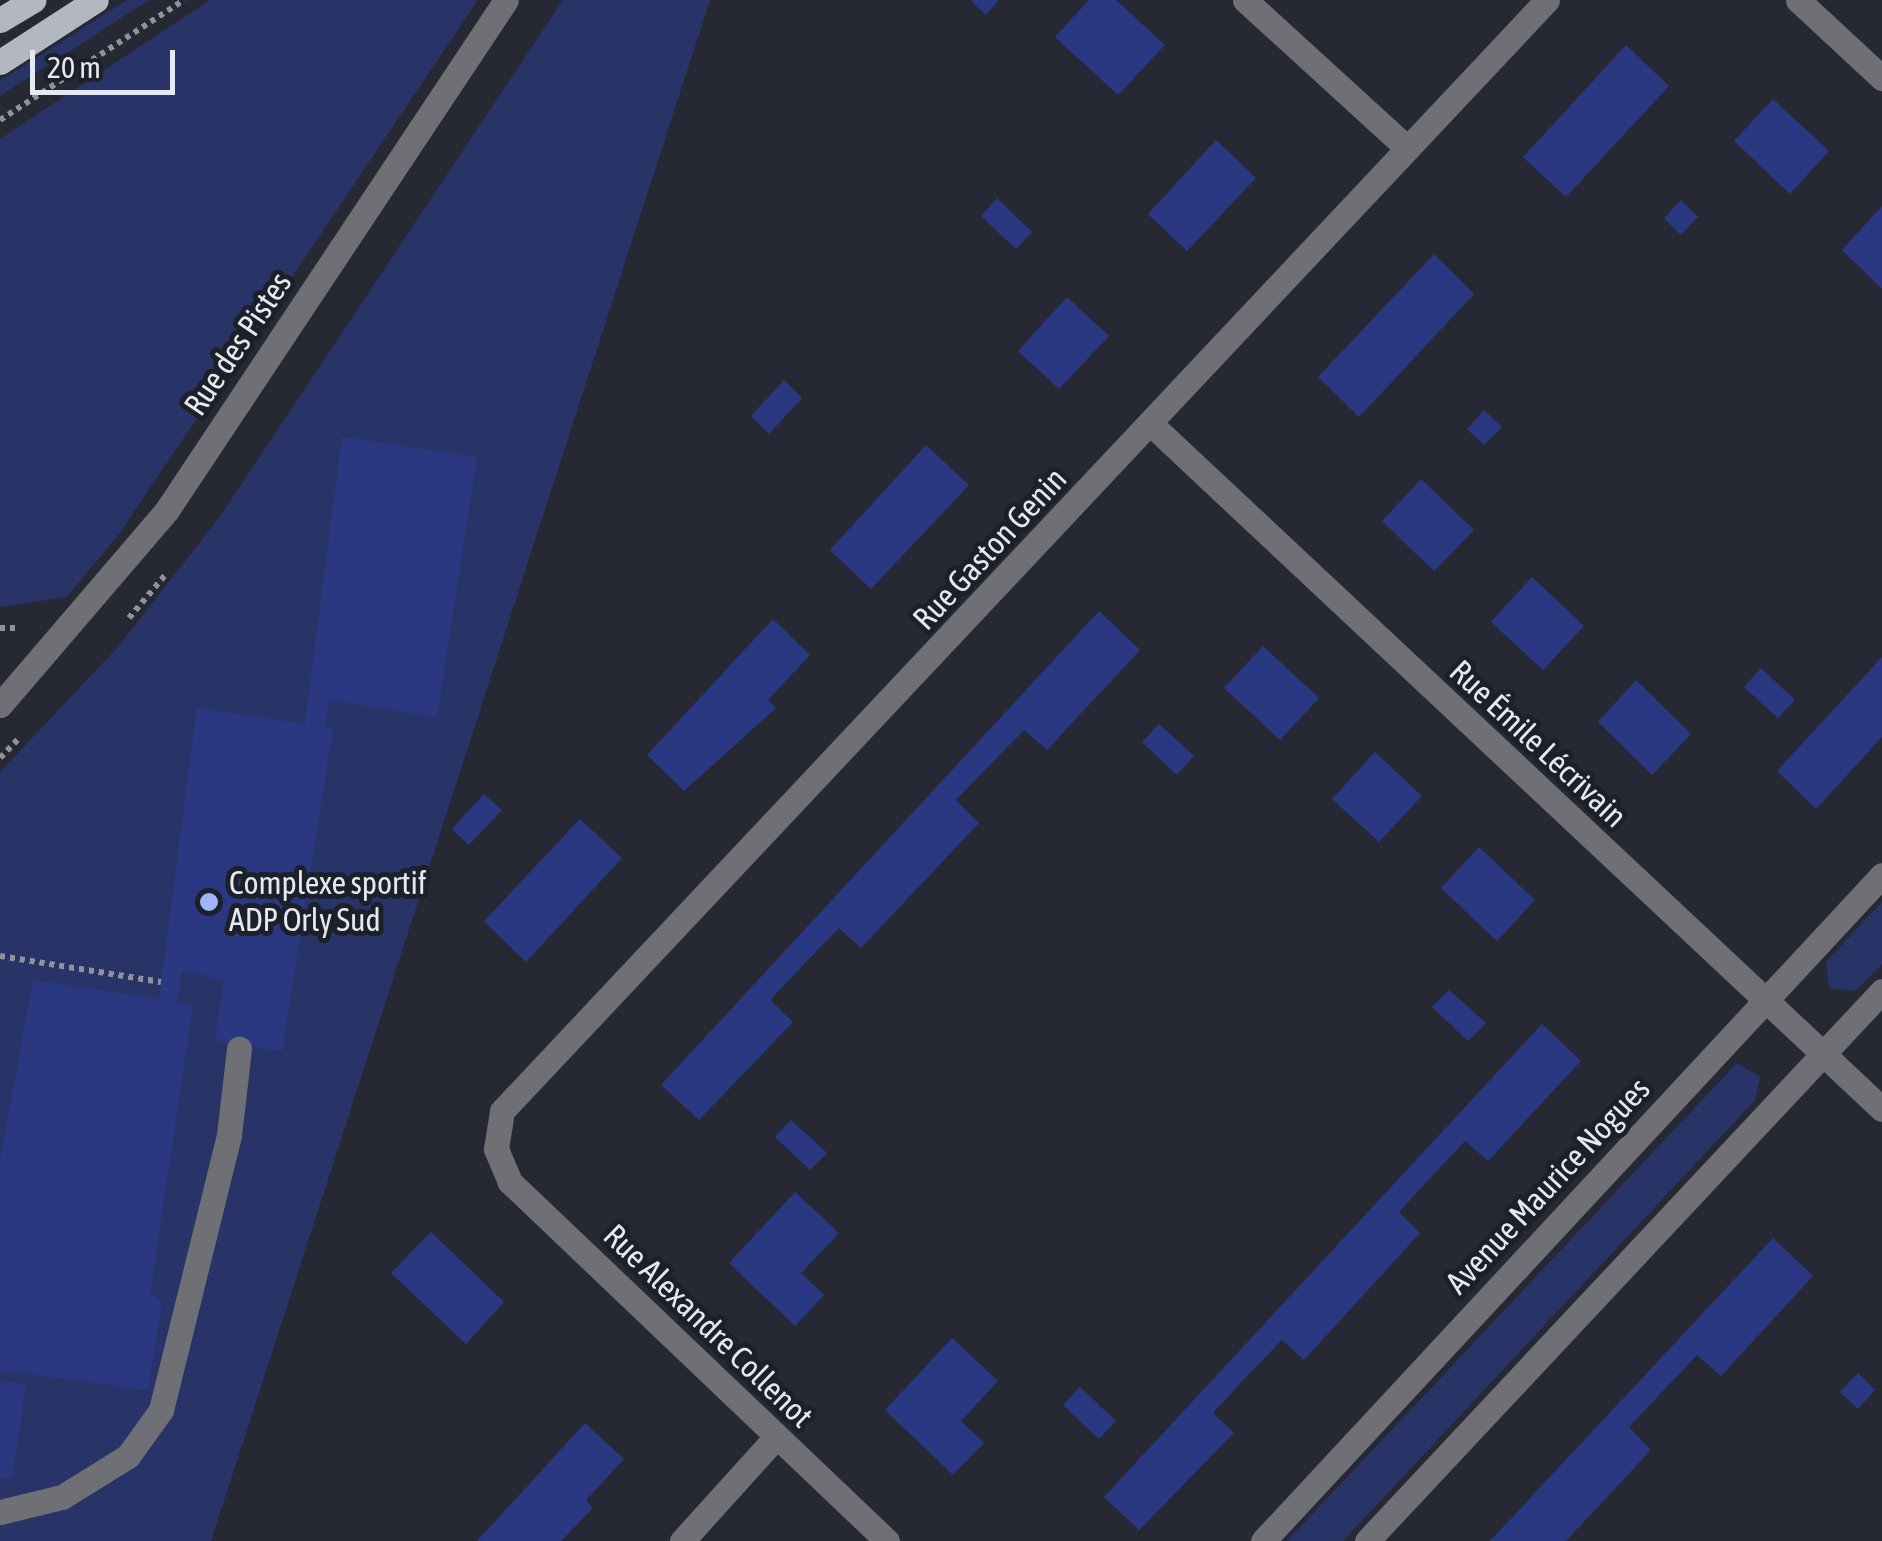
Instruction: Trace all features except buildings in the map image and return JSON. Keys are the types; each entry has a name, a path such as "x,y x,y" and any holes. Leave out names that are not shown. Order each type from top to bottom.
{"main road":[{"path":"0,20 33,0"},
{"path":"0,62 96,0"}],"street":[{"name":"Rue des Pistes","path":"0,705 167,510 506,0"},
{"path":"1246,0 1406,148"},
{"name":"Rue Gaston Genin","path":"496,1149 502,1112 1152,425 1546,0"},
{"path":"1798,0 1882,78"},
{"name":"Rue Émile Lécrivain","path":"1152,425 1882,1109"},
{"name":"Avenue Maurice Nogues","path":"1262,1541 1882,875"},
{"path":"1367,1541 1882,992"},
{"path":"0,1512 62,1497 128,1456 162,1410 228,1135 239,1050"},
{"name":"Rue Alexandre Collenot","path":"496,1149 510,1182 887,1541"},
{"path":"682,1541 776,1437"}],"path":[{"path":"0,120 184,0"},
{"path":"0,956 162,982"}],"shaded area":[{"path":"127,0 149,0 0,96 0,81"},
{"path":"210,0 478,0 119,534 67,597 0,607 0,139"},
{"name":"Complexe sportif ADP Orly Sud","path":"563,0 710,0 211,1541 0,1541 0,772 117,648 219,518"},
{"path":"1882,902 1882,964 1856,991 1829,988 1826,962"},
{"path":"1737,1063 1760,1077 1755,1100 1343,1541 1287,1541"}],"place":[{"name":"Complexe sportif ADP Orly Sud","path":"209,902"}]}
